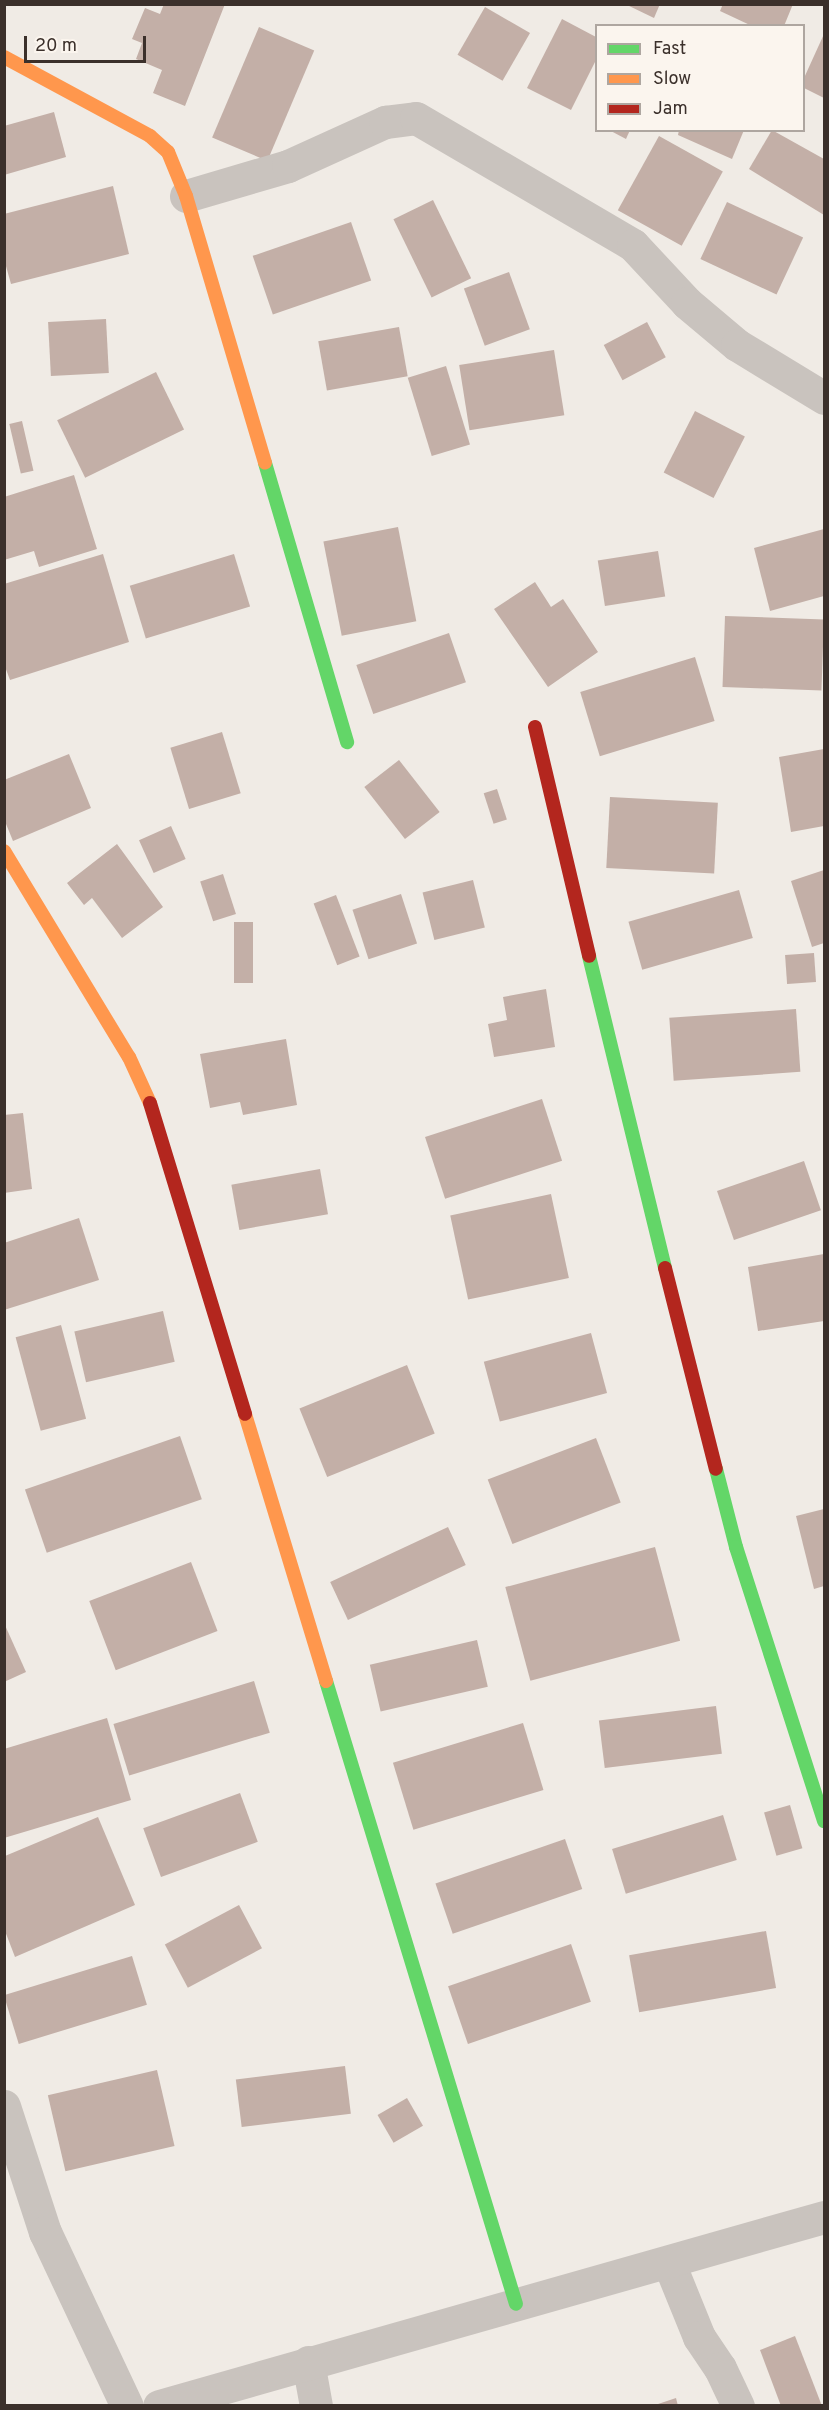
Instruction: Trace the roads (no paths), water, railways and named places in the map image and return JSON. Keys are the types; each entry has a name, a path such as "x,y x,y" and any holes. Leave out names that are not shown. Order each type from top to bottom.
{"street":[{"path":"4,57 150,136 168,152 186,196 347,742"},
{"path":"186,196 288,166 385,122 416,118 633,245 687,303 736,345 825,398"},
{"path":"535,727 594,963 646,1197 733,1536 825,1821"},
{"path":"4,851 129,1057 148,1096 516,2304"},
{"path":"4,2106 45,2232 128,2406"},
{"path":"159,2406 825,2217"},
{"path":"669,2263 699,2337 720,2368 738,2406"},
{"path":"308,2362 316,2406"}]}
